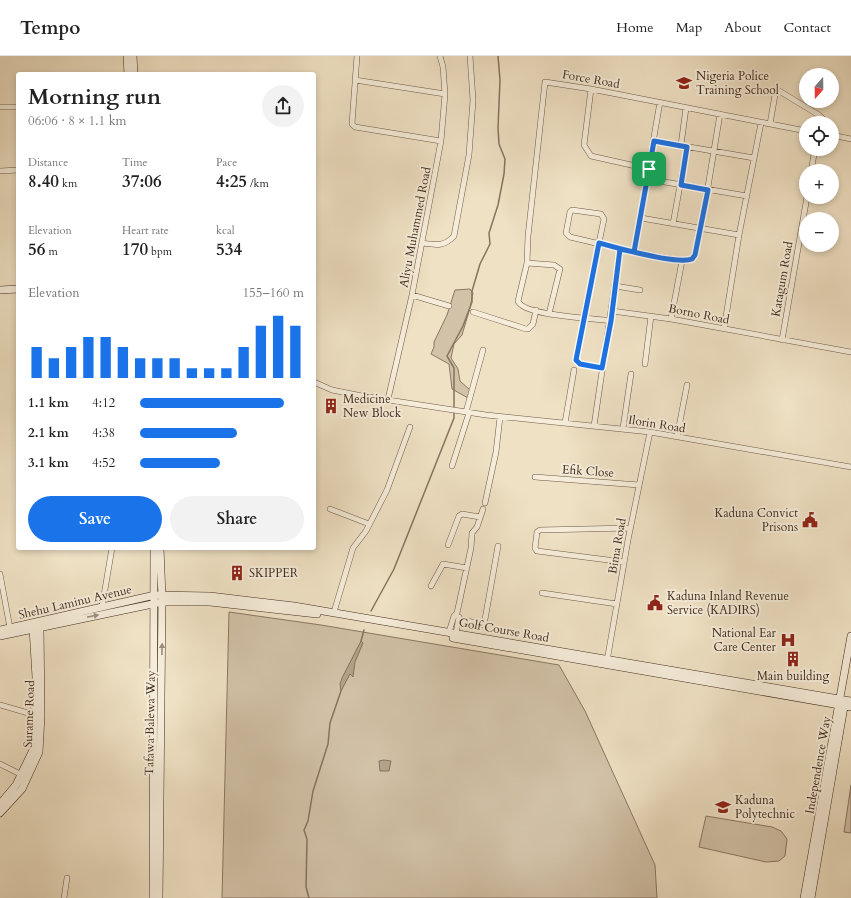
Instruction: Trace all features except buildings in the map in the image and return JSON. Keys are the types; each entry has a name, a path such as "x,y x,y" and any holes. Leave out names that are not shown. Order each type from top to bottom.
{"street":[{"path":"127,56 128,72"},
{"path":"132,56 134,72"},
{"path":"357,56 352,124 355,126 441,141"},
{"name":"Aliyu Muhammed Road","path":"388,399 412,295 441,141 445,94 443,67 440,56"},
{"path":"422,243 441,246 448,243 454,236 469,155 473,100 470,56"},
{"path":"355,80 445,94"},
{"name":"Force Road","path":"536,310 519,304 518,301 527,263 528,236 545,82 591,89 799,130"},
{"path":"591,89 584,145 587,152 591,156 649,169"},
{"path":"770,124 776,89 820,116"},
{"path":"634,252 660,102"},
{"path":"0,108 16,107"},
{"path":"681,145 686,108"},
{"path":"602,368 577,362 583,317 599,243 604,219 603,215 572,210 567,236 599,243 620,249 682,261 692,259 695,255 701,229 720,114"},
{"path":"724,329 739,235 761,123"},
{"path":"839,136 851,139"},
{"path":"654,141 754,158"},
{"path":"674,224 687,147"},
{"path":"0,171 16,170"},
{"path":"647,179 747,196"},
{"name":"Katagum Road","path":"782,340 806,204"},
{"path":"641,218 739,235"},
{"path":"594,426 602,368 611,321 620,249"},
{"path":"671,319 682,261"},
{"path":"527,263 532,262 554,265 560,269 549,314"},
{"path":"615,286 640,290"},
{"path":"0,290 16,289"},
{"path":"412,295 449,306"},
{"path":"473,312 526,329 533,324 536,310 573,318 583,317 611,321"},
{"name":"Borno Road","path":"612,311 671,319 851,352"},
{"path":"645,364 651,316"},
{"path":"452,466 468,412 483,350"},
{"path":"565,423 574,370"},
{"path":"622,428 631,374"},
{"name":"Ilorin Road","path":"316,383 332,390 451,410 500,417 622,428 851,467"},
{"path":"677,437 687,385"},
{"path":"485,503 496,452 500,417"},
{"path":"334,612 353,548 369,524 387,490 410,427"},
{"name":"Bima Road","path":"607,662 630,528 650,432"},
{"name":"Efik Close","path":"535,477 639,485"},
{"path":"330,509 369,524"},
{"path":"453,633 454,616 457,613 467,568 472,533 477,527 483,509"},
{"path":"448,546 459,516 462,514 480,517"},
{"path":"624,562 537,551 535,548 538,532 540,530 630,528"},
{"path":"459,619 484,625 498,546"},
{"path":"102,607 112,550"},
{"name":"Tafawa Balewa Way","path":"154,550 159,599 159,898"},
{"name":"Tafawa Balewa Way","path":"153,898 160,550"},
{"path":"431,586 443,564 467,568"},
{"path":"0,574 10,628"},
{"path":"542,593 617,604"},
{"name":"Golf Course Road","path":"159,599 334,612 607,662"},
{"name":"Shehu Laminu Avenue","path":"0,630 102,607 159,599"},
{"name":"Shehu Laminu Avenue","path":"0,636 159,599"},
{"name":"Golf Course Road","path":"293,608 845,703"},
{"path":"453,633 459,619 457,613"},
{"name":"Surame Road","path":"0,804 22,775 33,750 37,627"},
{"name":"Surame Road","path":"0,813 22,789 39,752 41,716 37,627"},
{"name":"Independence Way","path":"804,898 845,703 851,636"},
{"name":"Independence Way","path":"811,898 851,665"},
{"path":"0,706 35,716"},
{"path":"0,764 22,775"},
{"path":"64,898 67,878"}],"shaded area":[{"path":"470,289 473,293 470,308 462,335 454,344 451,358 458,369 460,381 470,390 468,398 452,389 449,364 431,354 434,347 434,342 447,315 455,290"},
{"path":"229,612 321,625 559,665 585,711 655,865 657,898 222,898"},
{"path":"361,641 363,643 355,662 353,677 350,674 341,691 340,684 342,678"},
{"path":"379,761 391,761 389,771 380,771"},
{"path":"851,785 851,833 844,832"},
{"path":"706,816 772,827 781,831 787,839 785,856 779,861 766,862 699,847"}],"waterway":[{"path":"371,611 394,569 454,418 454,368 447,356 463,326 472,302 472,291 480,264 490,244 489,233 498,205 504,174 505,159 499,144 498,128 500,80 498,56"},
{"path":"361,641 364,630"},
{"path":"309,898 306,887 307,839 304,830 308,821 313,791 328,744 330,723 341,691"}],"place":[{"name":"Nigeria Police Training School","path":"684,83"},
{"name":"Medicine New Block","path":"331,406"},
{"name":"Kaduna Convict Prisons","path":"810,520"},
{"name":"SKIPPER","path":"237,573"},
{"name":"Kaduna Inland Revenue Service (KADIRS)","path":"655,603"},
{"name":"National Ear Care Center","path":"788,640"},
{"name":"Main building","path":"793,659"},
{"name":"Kaduna Polytechnic","path":"723,807"}],"route":[{"path":"649,169 634,252 620,249 611,321 602,368 580,364 576,360 583,317 599,243 620,249 634,252 682,261 688,261 695,255 708,190 681,185 687,147 654,141 649,169"}]}
